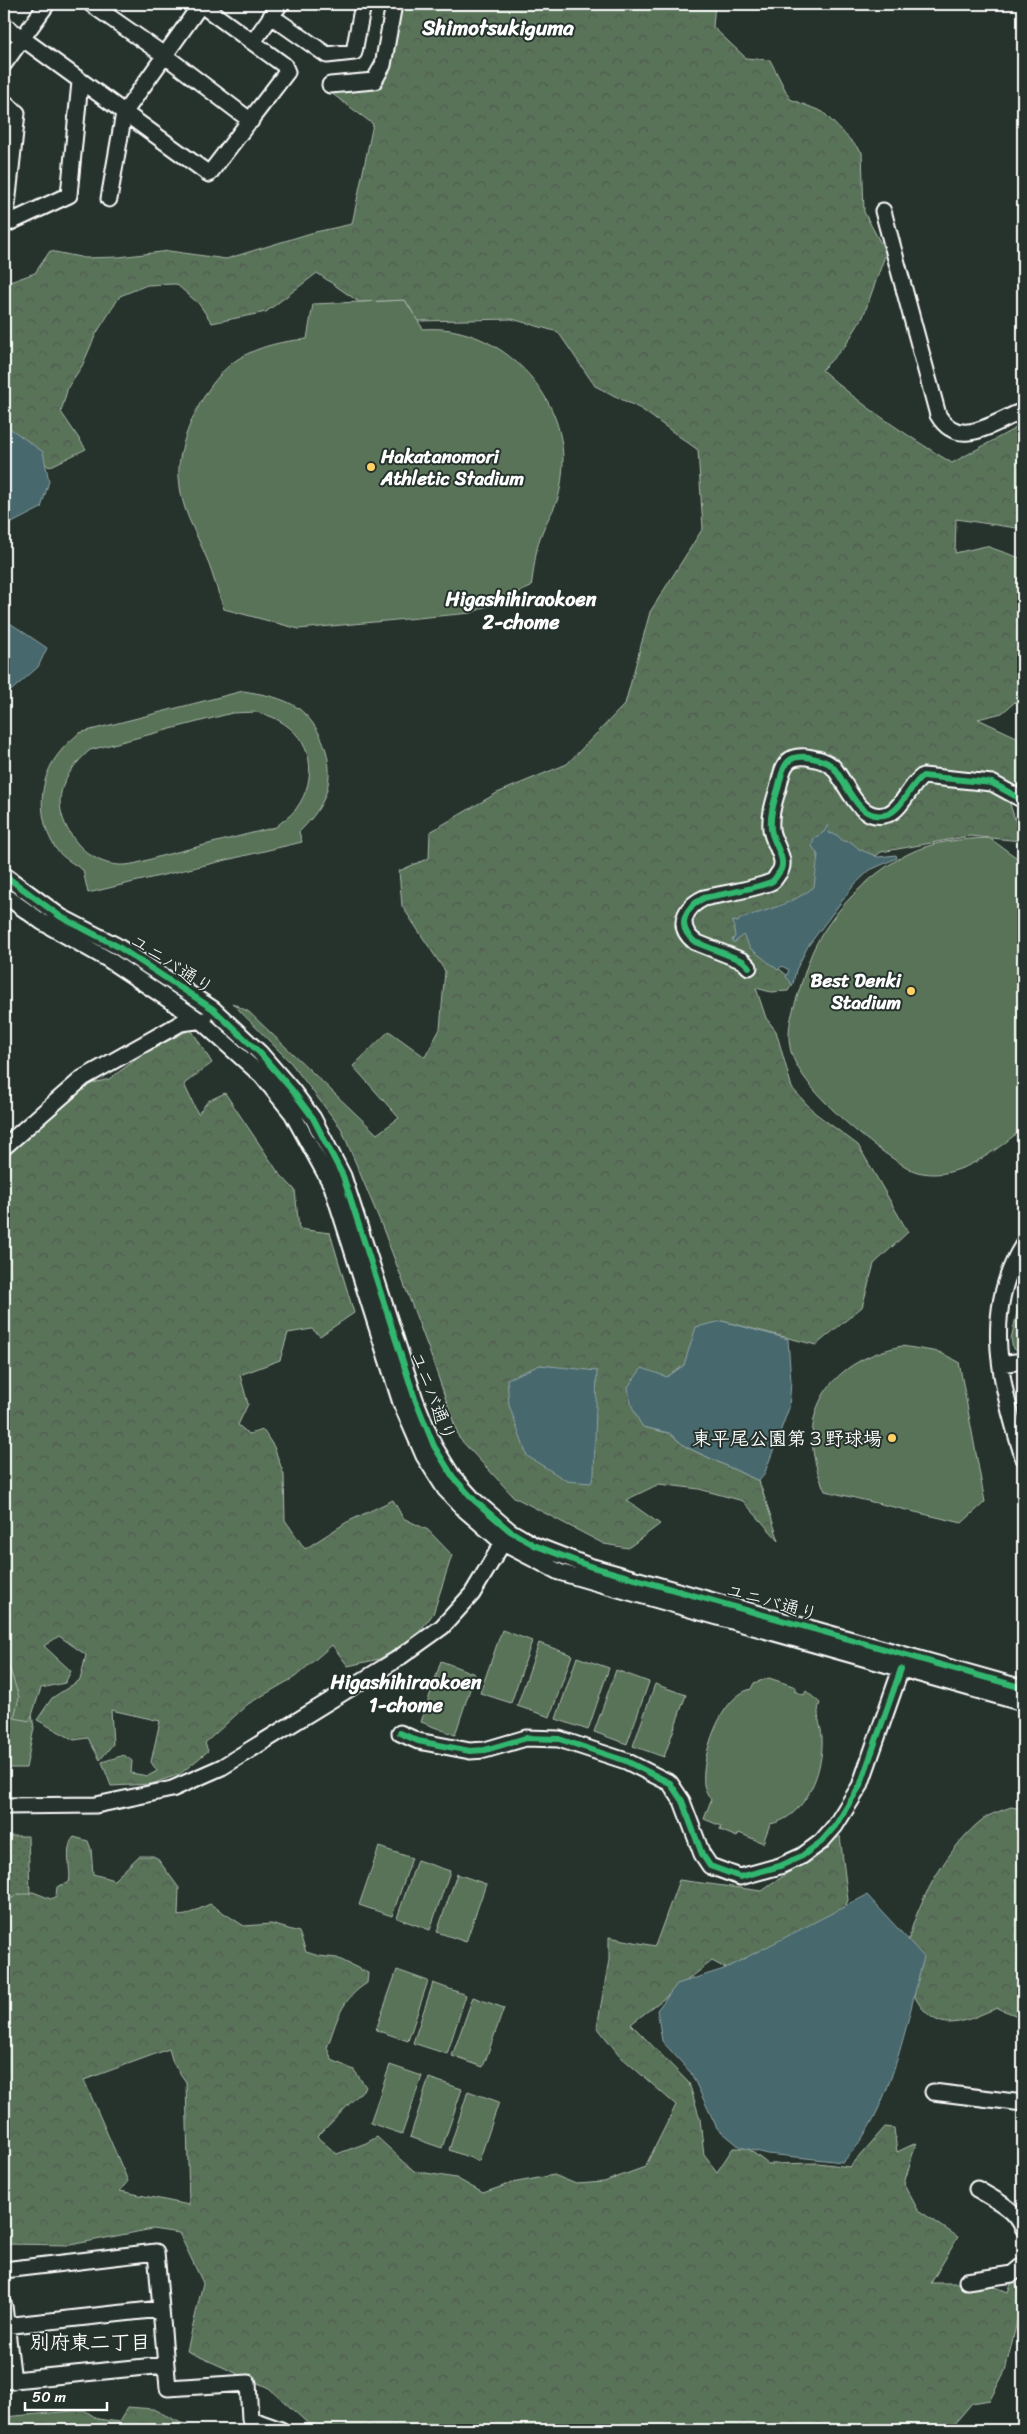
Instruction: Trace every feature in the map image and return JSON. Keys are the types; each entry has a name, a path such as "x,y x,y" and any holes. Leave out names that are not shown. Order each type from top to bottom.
{"street":[{"path":"4,64 47,4"},
{"path":"91,4 164,55 251,121"},
{"path":"4,25 80,82 124,113 209,174 287,72 284,65 200,4 124,113 109,199"},
{"path":"253,42 276,10 327,55 354,52 363,4"},
{"path":"330,85 374,81 383,65 394,4"},
{"path":"4,102 16,113 8,162 4,225 69,195 80,82"},
{"path":"883,211 938,415 943,424 952,430 962,433 974,432 1023,411"},
{"path":"750,967 743,961 695,942 689,937 685,918 688,909 694,903 704,898 773,882 782,870 783,863 771,831 770,815 786,764 793,758 810,758 823,761 833,767 849,794 858,804 870,813 880,816 890,814 915,782 923,776 992,783 1023,800"},
{"name":"ユニバ通り","path":"4,875 60,917 117,946 213,1010 260,1053 292,1090 313,1118 343,1176 415,1399 434,1446 453,1477 507,1537 590,1566 1023,1688"},
{"name":"ユニバ通り","path":"4,895 42,922 109,960 202,1022 262,1076 292,1112 307,1136 332,1186 401,1404 424,1456 445,1489 465,1510 559,1572 1023,1702"},
{"path":"4,1147 83,1078 181,1022 202,1022 213,1010"},
{"path":"1023,1245 1013,1261 1000,1298 997,1319 1000,1364 1023,1456"},
{"path":"1000,1364 1023,1361"},
{"path":"4,1806 96,1805 110,1803 172,1788 222,1767 396,1660 442,1627 472,1594 507,1537"},
{"path":"400,1733 418,1741 470,1751 485,1750 526,1738 559,1739 626,1761 670,1783 682,1801 702,1854 710,1866 740,1877 780,1866 802,1856 821,1842 835,1826 860,1786 901,1668"},
{"path":"933,2092 1023,2103"},
{"path":"977,2189 999,2202 1020,2219 1023,2228"},
{"path":"4,2270 156,2252 168,2388 248,2383 250,2419 281,2430"},
{"path":"967,2281 1012,2274 1023,2265"},
{"path":"4,2306 8,2381 165,2365"},
{"path":"5,2326 160,2309"}],"green space":[{"path":"399,4 715,4 713,27 746,58 770,60 790,99 823,112 862,152 864,212 886,253 863,317 845,346 822,370 885,420 952,463 1023,424 1020,480 1023,482 1023,529 956,519 955,553 986,546 1023,559 1022,696 1002,713 978,719 1023,740 1023,805 1009,801 1022,841 970,836 881,852 871,860 821,881 756,950 794,981 788,991 771,992 756,988 766,1018 776,1031 792,1088 815,1113 858,1145 908,1232 874,1264 862,1307 816,1345 722,1321 684,1365 667,1377 643,1427 669,1433 686,1447 759,1481 779,1541 743,1501 699,1489 659,1484 626,1500 660,1524 628,1548 604,1544 514,1497 459,1438 429,1350 380,1221 341,1128 291,1063 232,1003 249,1012 377,1134 399,1118 353,1066 389,1031 425,1057 440,1029 445,971 402,906 399,871 429,858 430,832 497,793 567,764 625,704 650,612 703,528 698,450 641,409 595,386 558,332 512,319 418,321 405,300 359,302 317,273 266,312 212,323 199,304 176,284 147,285 120,296 96,334 82,366 68,387 61,412 86,449 49,467 16,438 4,435 4,284 35,273 50,251 85,258 119,257 169,251 226,259 311,233 352,224 373,124 327,90 374,85 386,77","holes":["540,1365 556,1367 527,1456"]},
{"name":"Hakatanomori Athletic Stadium","path":"405,300 423,329 450,330 475,337 499,349 520,365 537,385 551,408 560,433 563,459 562,475 557,501 539,541 531,587 471,613 299,629 224,609 207,559 189,520 180,489 179,462 183,446 188,429 205,395 226,368 246,354 271,345 307,339 313,304"},
{"path":"243,691 265,695 285,701 298,708 315,726 326,749 329,774 328,786 319,808 299,832 302,842 88,893 83,870 65,858 56,849 50,838 45,825 42,800 47,774 52,763 67,744 79,733","holes":["256,712 270,716 290,728 299,737 309,760 310,772 303,797 294,812 276,827 125,865 103,862 93,857 70,834 62,815 60,796 71,770 90,750 232,713"]},
{"name":"Best Denki Stadium","path":"989,838 1023,862 1023,1128 994,1151 970,1164 946,1173 920,1173 897,1161 860,1134 822,1099 807,1081 796,1063 790,1047 791,1017 810,957 816,945 836,914 870,879 895,861 927,846 948,841"},
{"path":"191,1029 212,1063 184,1084 198,1114 208,1101 225,1093 278,1172 295,1190 299,1229 330,1233 354,1313 320,1336 312,1329 288,1333 280,1360 240,1375 248,1404 238,1425 249,1434 263,1430 274,1447 284,1475 285,1520 305,1549 347,1522 393,1500 403,1518 428,1530 452,1555 433,1614 419,1632 406,1643 379,1659 348,1666 332,1645 295,1677 248,1704 205,1743 208,1751 180,1774 151,1784 111,1786 102,1762 124,1755 132,1761 131,1773 148,1776 157,1771 151,1762 160,1721 111,1710 113,1744 100,1760 88,1738 74,1740 37,1720 52,1698 80,1680 86,1655 59,1636 44,1646 71,1671 65,1683 41,1688 30,1721 14,1718 19,1697 4,1651 4,1150 82,1086 109,1079 148,1051"},
{"path":"1023,1286 1023,1353 1013,1349 1011,1339"},
{"name":"東平尾公園第３野球場","path":"902,1346 939,1352 959,1362 985,1502 962,1523 825,1491 816,1464 812,1439 815,1417 822,1397 835,1379 853,1365 875,1354"},
{"path":"502,1630 532,1641 511,1703 480,1693"},
{"path":"539,1643 572,1655 550,1717 517,1706"},
{"path":"4,1647 28,1688 34,1728 26,1768 4,1768"},
{"path":"577,1657 609,1668 588,1730 556,1719"},
{"path":"441,1661 475,1674 455,1735 421,1722"},
{"path":"616,1670 649,1682 627,1744 594,1732"},
{"path":"769,1678 796,1687 794,1691 804,1695 806,1691 820,1703 818,1716 822,1737 822,1750 816,1777 803,1803 794,1813 783,1820 770,1824 763,1843 739,1833 737,1837 720,1830 721,1826 704,1819 711,1800 704,1787 704,1773 709,1744 722,1715 730,1703 740,1694 751,1689 754,1683"},
{"path":"655,1684 686,1695 664,1757 633,1746"},
{"path":"1011,1807 1023,1809 1023,2018 997,2008 959,2022 941,2022 924,2010 907,1981 906,1957 910,1935 929,1889 956,1846 971,1829 986,1817"},
{"path":"4,1836 28,1836 30,1894 19,1894 4,1903"},
{"path":"840,1836 848,1900 823,1961 765,1989 712,1961 631,2024 689,2083 700,2119 704,2155 717,2172 733,2148 747,2148 768,2164 818,2163 850,2167 885,2127 894,2128 897,2152 916,2143 904,2184 918,2210 958,2237 931,2283 986,2283 1008,2292 1013,2278 1023,2297 1005,2371 990,2400 972,2403 949,2430 315,2430 269,2388 187,2351 203,2283 179,2233 152,2229 70,2245 4,2244 4,1896 33,1892 51,1899 56,1896 57,1887 68,1883 69,1880 68,1856 74,1837 88,1841 91,1849 93,1874 114,1880 139,1856 153,1856 157,1858 179,1888 178,1916 186,1915 210,1904 244,1926 271,1924 299,1932 306,1952 337,1958 368,1973 367,1983 345,2004 327,2048 332,2060 354,2070 366,2087 317,2137 337,2154 377,2137 414,2171 456,2178 483,2193 512,2183 554,2175 576,2184 604,2182 645,2167 676,2105 620,2056 597,2027 609,1960 609,1937 655,1946 679,1880 762,1891","holes":["169,2049 173,2063 186,2082 189,2205 120,2191 128,2181 84,2080"]},
{"path":"379,1847 412,1858 392,1916 359,1905"},
{"path":"417,1860 450,1871 430,1930 397,1918"},
{"path":"457,1874 486,1884 466,1942 437,1932"},
{"path":"397,1970 428,1981 408,2041 376,2030"},
{"path":"433,1983 466,1995 447,2054 413,2043"},
{"path":"473,1997 504,2008 483,2067 452,2056"},
{"path":"390,2065 422,2076 402,2134 370,2123"},
{"path":"429,2078 462,2089 442,2148 410,2137"},
{"path":"468,2091 499,2102 479,2161 449,2150"},
{"path":"128,2407 153,2409 195,2430 136,2430 129,2428 111,2430 4,2430 4,2417 84,2410 98,2419 119,2422"}],"water":[{"path":"4,424 43,452 49,481 41,508 4,527"},
{"path":"4,619 47,648 38,667 4,697"},
{"path":"828,825 829,833 837,835 843,841 851,842 859,849 878,857 896,855 897,858 870,870 854,885 808,946 796,970 792,987 786,977 789,970 782,966 778,970 750,948 743,935 734,943 732,940 735,937 733,921 738,922 741,918 789,902 814,887 818,855 812,846 814,838 824,832"},
{"path":"722,1321 788,1339 791,1382 789,1408 764,1475 759,1481 686,1447 669,1433 643,1427 635,1413 630,1398 628,1387 642,1368 667,1377 684,1365 696,1327"},
{"path":"540,1365 597,1371 594,1475 591,1483 567,1481 527,1456 509,1405 507,1379"},
{"path":"867,1895 924,1957 895,2066 874,2118 860,2142 843,2162 768,2154 740,2147 717,2128 691,2073 662,2041 657,2010 677,1984 724,1969"}],"cycle path":[{"path":"749,967 743,961 695,942 685,930 685,917 692,906 704,898 755,887 771,882 776,878 782,863 772,834 771,815 782,773 791,759 807,757 829,764 861,807 868,813 877,815 888,814 898,807 923,776 992,783 1023,800"},
{"path":"4,875 61,917 117,946 213,1009 260,1053 292,1090 313,1118 343,1176 415,1399 434,1446 453,1477 475,1501 510,1531 534,1545 589,1566 1023,1688"},
{"path":"400,1733 418,1741 470,1751 485,1750 526,1738 559,1739 626,1761 670,1783 682,1801 702,1854 710,1866 740,1877 780,1866 802,1856 821,1842 835,1826 860,1786 901,1669"}],"place":[{"name":"Hakatanomori Athletic Stadium","path":"371,467"},
{"name":"Best Denki Stadium","path":"911,991"},
{"name":"東平尾公園第３野球場","path":"892,1438"}],"district":[{"name":"Shimotsukiguma","path":"498,28"},
{"name":"Higashihiraokoen 2-chome","path":"521,610"},
{"name":"Higashihiraokoen 1-chome","path":"406,1694"},
{"name":"別府東二丁目","path":"90,2342"}]}
